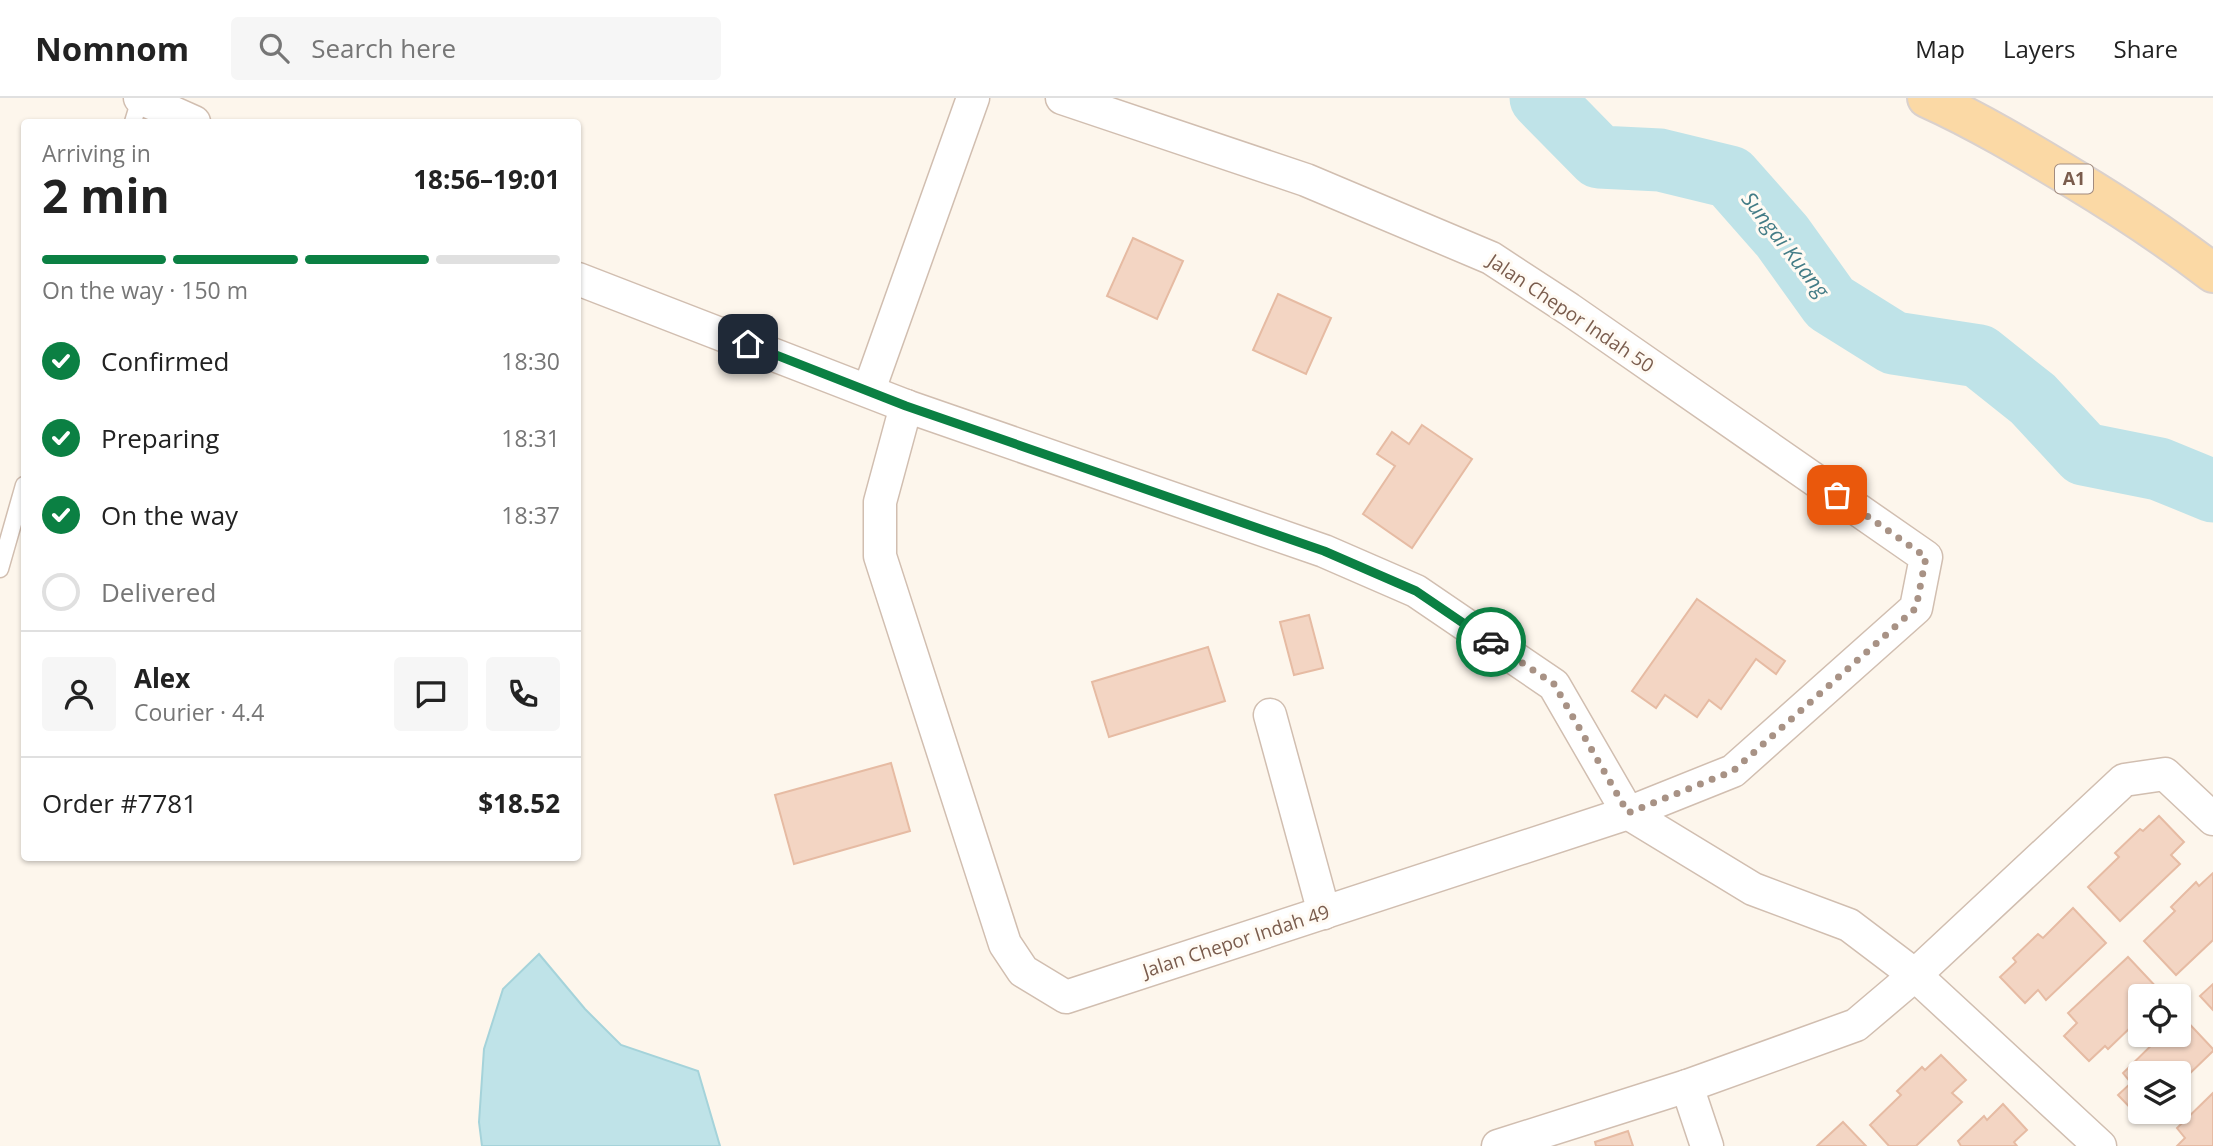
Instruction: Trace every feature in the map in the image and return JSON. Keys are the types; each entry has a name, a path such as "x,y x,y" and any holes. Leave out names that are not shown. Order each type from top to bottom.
{"main road":[{"name":"A1","path":"1927,98 1961,113 2048,163 2125,211 2213,273"},
{"name":"A1","path":"1963,98 2109,180 2187,231 2213,252"}],"street":[{"path":"140,98 187,119"},
{"path":"869,390 973,98"},
{"name":"Jalan Chepor Indah 50","path":"1062,98 1306,180 1491,258 1569,309 1926,557"},
{"path":"581,280 906,406 1324,551 1416,591 1554,684 1628,813 1754,889 1849,925 1915,975 2100,1146"},
{"name":"Jalan Chepor Indah 49","path":"906,406 880,502 880,556 1005,944 1023,971 1066,997 1628,813 1733,771 1916,608 1926,557"},
{"path":"1270,715 1324,912"},
{"path":"1498,1146 1687,1086 1856,1025 1915,975 2124,780 2165,774 2213,819"},
{"path":"1687,1086 1707,1146"}],"lane":[{"path":"133,119 140,98"},
{"path":"0,569 21,496"}],"water":[{"path":"539,954 585,1009 621,1045 698,1071 720,1146 482,1146 479,1122 484,1049 503,989"}],"building":[{"path":"1133,238 1183,261 1157,319 1107,296"},
{"path":"1278,294 1331,318 1306,374 1253,350"},
{"path":"1422,425 1472,459 1412,548 1363,514 1395,466 1377,454 1392,432 1409,444"},
{"path":"1697,599 1785,661 1776,674 1756,659 1721,709 1709,700 1697,717 1665,695 1656,708 1632,691"},
{"path":"1309,615 1323,668 1294,675 1280,622"},
{"path":"1208,647 1225,701 1109,737 1092,682"},
{"path":"891,763 910,831 794,864 775,795"},
{"path":"2159,816 2184,842 2171,855 2180,864 2120,921 2088,887 2119,857 2115,853 2140,829 2143,831"},
{"path":"2213,873 2213,940 2176,975 2144,941 2175,911 2171,907 2196,882 2199,886"},
{"path":"2073,908 2106,943 2046,1000 2038,990 2025,1003 2000,977 2016,962 2013,958 2038,934 2043,938"},
{"path":"2128,957 2153,984 2128,984 2128,1030 2108,1049 2105,1046 2089,1061 2064,1036 2077,1023 2068,1013"},
{"path":"2213,984 2213,1010 2200,996"},
{"path":"2191,1026 2213,1049 2191,1072 2191,1061 2135,1061 2150,1047 2191,1047"},
{"path":"1941,1055 1966,1080 1952,1093 1962,1102 1916,1146 1889,1146 1870,1125 1901,1095 1897,1091 1922,1067 1925,1070"},
{"path":"2128,1086 2128,1105 2118,1095"},
{"path":"2213,1093 2213,1146 2177,1146 2185,1138 2177,1128 2181,1124 2191,1124 2191,1114"},
{"path":"2003,1104 2027,1130 2014,1142 2017,1146 1961,1146 1958,1141 1984,1116 1987,1120"},
{"path":"1843,1122 1866,1146 1817,1146"},
{"path":"1628,1131 1633,1146 1596,1146 1595,1142"}],"waterway":[{"name":"Sungai Kuang","path":"1541,98 1599,157 1660,160 1730,177 1782,236 1830,303 1894,343 1979,356 2033,399 2084,454 2159,469 2213,491"}],"way so far":[{"path":"1491,642 1554,684 1628,813 1733,771 1916,608 1926,557 1837,495"}],"route":[{"path":"748,344 906,406 1324,551 1416,591 1491,642"}]}
